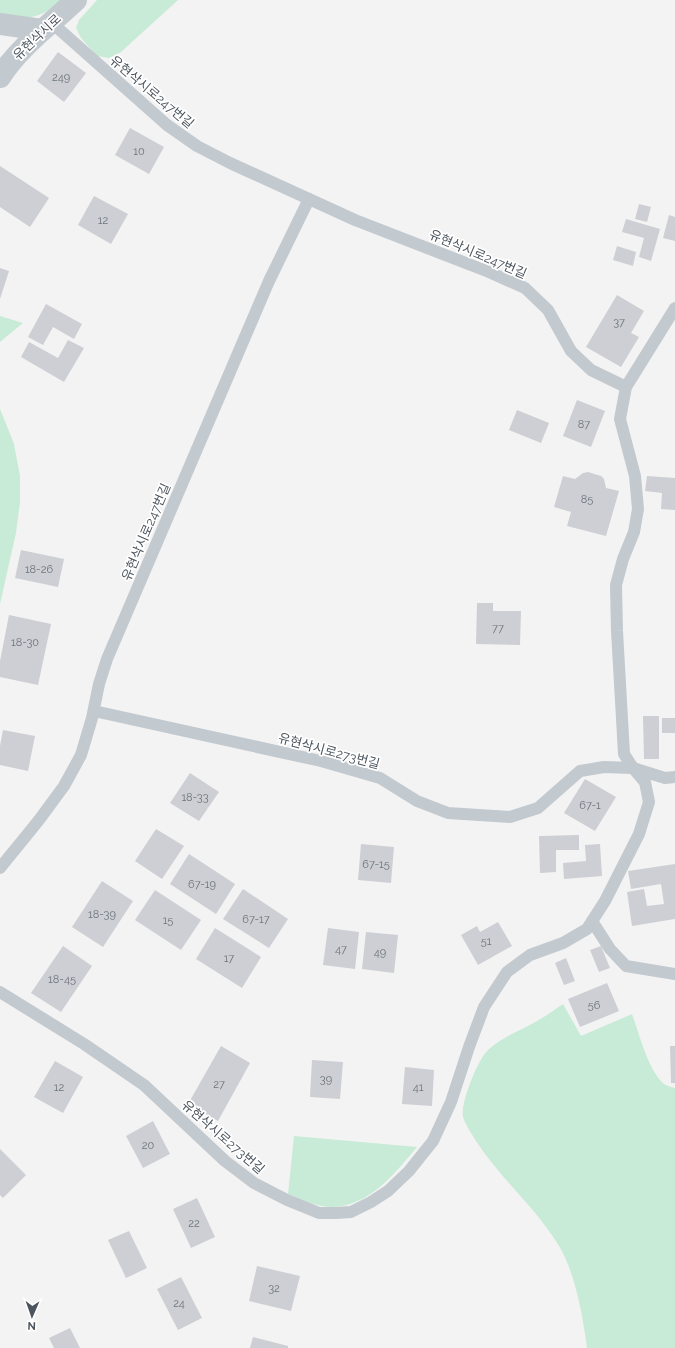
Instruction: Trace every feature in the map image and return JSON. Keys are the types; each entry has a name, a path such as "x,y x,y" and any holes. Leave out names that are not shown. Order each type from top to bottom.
{"street":[{"name":"유현삭시로","path":"0,77 8,64 76,0"},
{"path":"0,24 47,27"}],"lane":[{"name":"유현삭시로247번길","path":"47,27 167,125 197,146 230,163 355,220 489,272 525,288 548,310 571,351 591,370 626,387"},
{"name":"유현삭시로247번길","path":"0,868 39,820 64,786 81,755 107,659 269,281 309,199"},
{"name":"유현삭시로273번길","path":"0,992 84,1044 144,1085 225,1161 254,1183 287,1200 319,1212 351,1212 388,1191 409,1171 433,1141 451,1102 484,1007 507,972 530,955 563,943 586,929 605,901 624,866 639,834 649,802 645,782 624,754 616,585 623,559 634,532 638,509 635,476 620,419 626,387 675,308"},
{"name":"유현삭시로273번길","path":"94,711 321,761 380,778 417,801 448,813 510,817 538,808 580,771 604,767 633,768 665,778 675,777"},
{"path":"592,921 610,950 626,966 675,974"}],"green space":[{"path":"0,0 61,0 40,15 18,18 0,16"},
{"path":"97,0 178,0 121,52 109,58 97,56 81,38 76,28 79,20"},
{"path":"0,316 23,323 0,342"},
{"path":"0,409 14,444 20,476 20,502 16,533 0,604"},
{"path":"563,1004 581,1036 632,1014 653,1070 664,1084 675,1088 675,1348 587,1348 578,1295 565,1257 550,1232 487,1157 470,1131 463,1117 464,1104 469,1085 484,1055 501,1040 540,1019"},
{"path":"294,1136 417,1147 390,1177 370,1194 358,1201 346,1205 326,1207 310,1203 288,1194"}],"building":[{"path":"58,52 86,73 64,102 37,81"},
{"path":"130,128 164,147 149,174 115,155"},
{"path":"0,166 49,198 30,227 0,207"},
{"path":"94,196 128,214 111,244 78,225"},
{"path":"639,204 651,207 647,222 635,219"},
{"path":"669,215 675,217 675,241 663,238"},
{"path":"626,219 660,229 651,261 639,257 644,238 622,232"},
{"path":"617,246 636,252 633,266 613,260"},
{"path":"0,268 9,271 0,299"},
{"path":"617,295 644,311 631,333 639,337 621,367 586,347"},
{"path":"46,304 82,324 74,339 53,327 43,345 28,337"},
{"path":"68,340 84,348 64,382 21,357 29,342 58,358"},
{"path":"577,400 605,411 591,447 563,436"},
{"path":"517,410 549,423 541,443 509,430"},
{"path":"588,472 601,476 604,479 606,488 619,491 606,536 567,526 571,512 554,507 563,476 575,479 583,473"},
{"path":"647,476 675,478 675,510 661,509 662,493 645,491"},
{"path":"21,550 64,559 58,587 15,578"},
{"path":"477,603 493,603 493,611 521,611 520,645 476,644"},
{"path":"9,615 51,624 38,685 0,677 0,661"},
{"path":"643,716 659,716 659,759 644,759"},
{"path":"662,718 675,718 675,733 662,733"},
{"path":"3,730 35,736 28,771 0,765 0,746"},
{"path":"190,773 219,792 199,821 170,803"},
{"path":"585,779 616,797 595,831 564,813"},
{"path":"156,829 184,846 162,879 135,861"},
{"path":"579,835 579,850 556,850 556,872 540,873 539,836"},
{"path":"361,844 394,847 391,883 358,880"},
{"path":"600,844 602,876 564,879 563,863 586,861 585,845"},
{"path":"189,854 235,884 216,914 170,884"},
{"path":"675,864 675,919 632,926 627,892 644,889 647,906 664,904 661,884 631,889 628,871"},
{"path":"102,881 133,901 103,947 72,927"},
{"path":"243,889 288,919 269,948 223,919"},
{"path":"155,890 201,920 181,950 135,920"},
{"path":"498,922 512,946 478,965 461,935 477,926 480,932"},
{"path":"215,928 261,957 242,988 196,959"},
{"path":"328,928 359,932 355,969 323,965"},
{"path":"366,932 398,935 394,973 362,969"},
{"path":"63,946 92,966 61,1012 31,993"},
{"path":"601,946 610,968 599,972 590,950"},
{"path":"566,958 575,981 564,985 555,963"},
{"path":"607,983 619,1011 580,1027 568,999"},
{"path":"221,1046 250,1063 218,1121 188,1104"},
{"path":"670,1046 675,1046 675,1083 671,1083"},
{"path":"312,1060 343,1062 340,1099 310,1097"},
{"path":"55,1061 83,1077 63,1113 34,1097"},
{"path":"405,1067 434,1070 432,1106 402,1104"},
{"path":"153,1121 170,1154 143,1168 126,1136"},
{"path":"0,1149 26,1175 3,1198 0,1195"},
{"path":"197,1198 215,1237 191,1248 173,1209"},
{"path":"129,1231 147,1268 126,1278 108,1240"},
{"path":"257,1266 300,1276 291,1311 249,1301"},
{"path":"181,1277 202,1318 178,1330 157,1289"},
{"path":"70,1328 80,1348 54,1348 49,1338"},
{"path":"253,1337 288,1346 288,1348 250,1348"}]}
